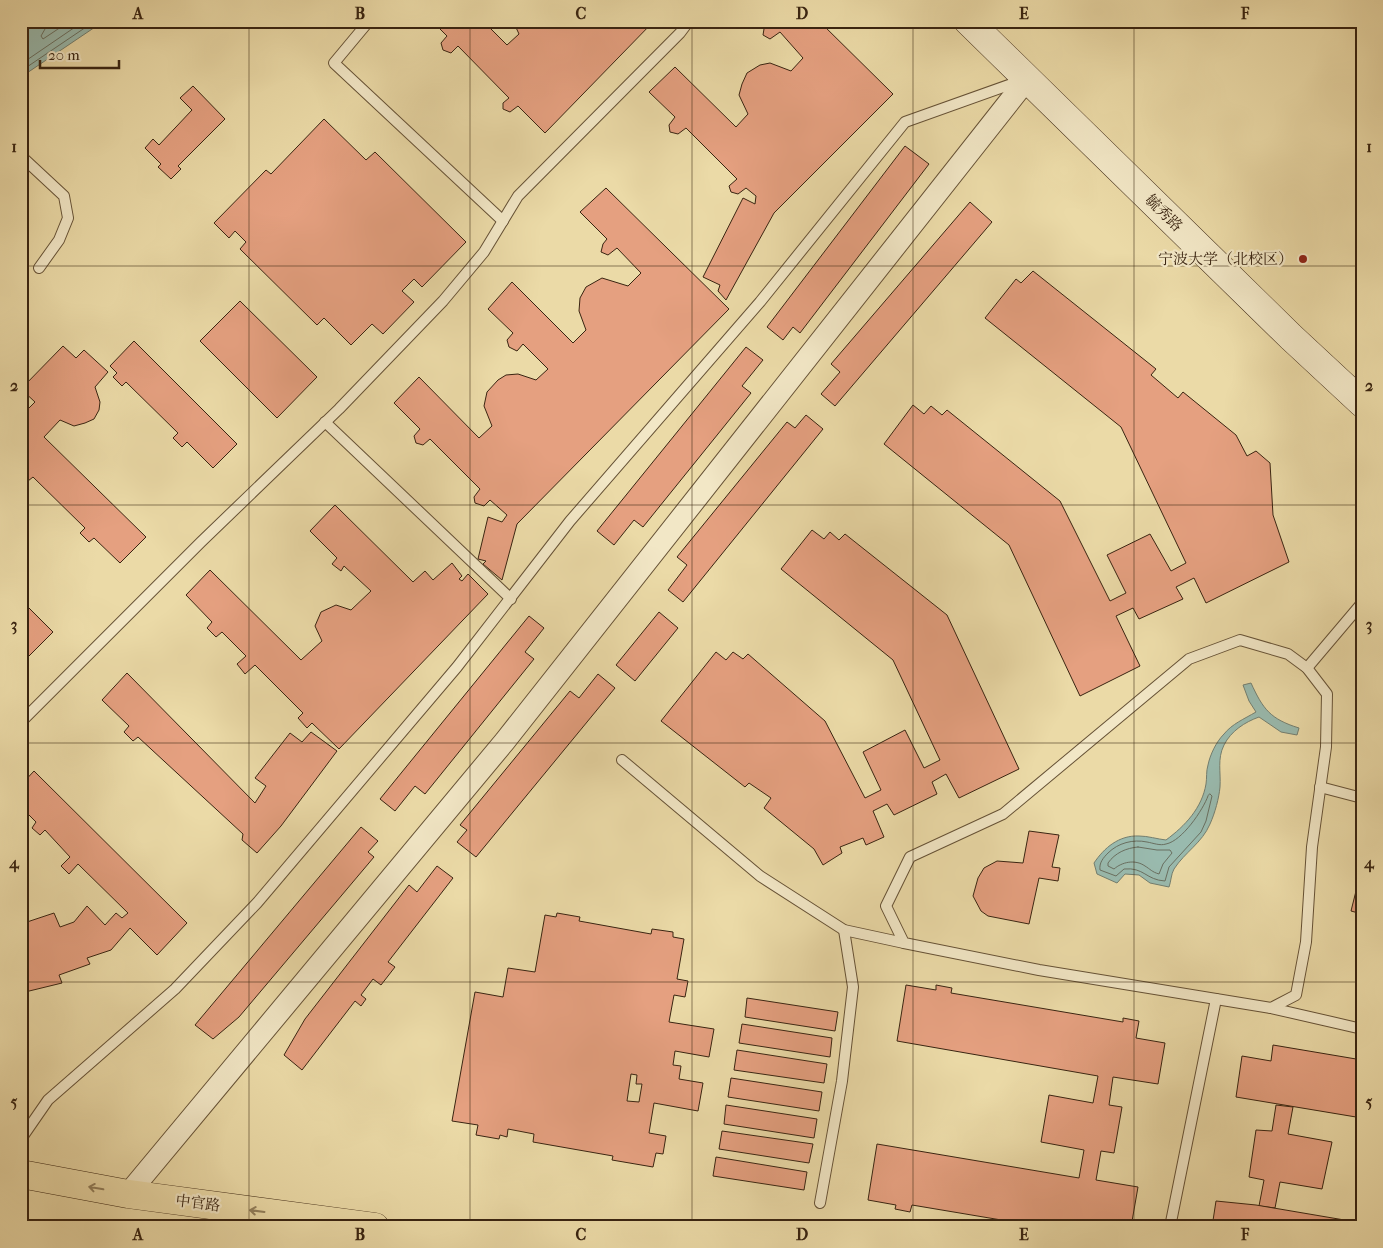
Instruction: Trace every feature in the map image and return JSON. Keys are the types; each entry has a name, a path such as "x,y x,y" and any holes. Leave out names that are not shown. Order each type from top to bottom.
{"main road":[{"name":"中官路","path":"21,1174 128,1194 375,1227"}],"street":[{"name":"毓秀路","path":"968,21 1291,337 1362,403"},
{"path":"128,1194 505,741 1028,78"}],"lane":[{"path":"369,21 334,63 503,221"},
{"path":"21,722 194,548 325,422 443,301 484,252 518,196 680,33 689,21"},
{"path":"21,1139 48,1100 174,989 257,903 458,668 570,521 760,302 905,122 1028,78"},
{"path":"21,156 64,196 68,218 59,240 39,268"},
{"path":"325,422 511,599"},
{"path":"1307,668 1362,603"},
{"path":"904,943 886,906 910,857 1003,814 1189,659 1240,640 1288,654 1307,668 1327,694 1326,747 1312,847 1306,942 1296,995 1272,1008"},
{"path":"622,760 760,876 844,930 1039,970 1272,1008 1362,1029"},
{"path":"1320,787 1362,798"},
{"path":"820,1203 842,1081 853,987 844,930"},
{"path":"1170,1227 1216,999"}],"water":[{"path":"30,21 104,21 21,77 21,27"},
{"path":"1251,683 1259,700 1274,717 1299,728 1297,735 1281,732 1259,717 1244,724 1230,735 1222,750 1219,791 1212,820 1203,837 1174,869 1169,887 1150,883 1139,875 1125,874 1117,883 1097,874 1094,863 1102,852 1119,840 1132,836 1146,836 1166,840 1192,816 1204,793 1207,767 1216,745 1231,727 1256,712 1249,701 1243,685"}],"building":[{"path":"432,21 483,21 507,45 519,34 513,21 654,21 545,133 518,106 510,112 503,109 503,103 509,98 458,46 451,53 443,50 441,43 447,36"},
{"path":"769,21 819,21 893,94 774,213 726,300 718,291 720,285 703,277 743,198 755,204 756,196 746,188 738,194 731,192 729,186 737,179 686,128 678,134 670,132 669,125 675,117 649,92 675,67 736,127 748,114 739,95 747,73 760,65 770,63 791,71 803,58 780,32 770,39 763,35"},
{"path":"193,86 225,119 178,166 181,169 171,179 158,167 161,164 145,148 153,139 159,145 192,110 180,98"},
{"path":"324,119 366,160 375,152 466,242 422,287 414,279 402,291 414,302 383,334 372,324 351,345 324,318 317,325 240,249 246,242 235,231 229,238 214,223 266,170 271,174"},
{"path":"905,146 929,164 800,333 793,327 783,340 767,327"},
{"path":"606,188 729,309 517,524 502,580 483,564 486,561 478,559 488,517 502,522 507,515 490,500 484,506 475,503 474,497 480,489 430,439 423,445 416,443 414,436 420,429 394,403 419,377 479,438 492,426 484,406 487,392 498,380 506,375 518,374 536,380 548,369 523,344 517,351 509,347 507,340 513,333 488,309 512,282 573,343 586,330 579,311 580,298 586,287 602,278 628,286 641,273 617,248 608,255 601,252 603,244 607,239 580,212"},
{"path":"970,202 992,222 835,406 821,394 840,372 831,364"},
{"path":"1033,271 1156,369 1151,375 1178,398 1183,392 1236,435 1247,456 1256,451 1270,463 1273,515 1289,562 1206,603 1194,578 1176,587 1183,599 1139,619 1133,608 1116,616 1140,666 1080,696 1009,545 884,444 913,405 924,414 931,406 942,415 947,410 1060,501 1110,601 1126,593 1107,555 1150,534 1171,571 1186,563 1121,427 985,318 1016,279 1021,283"},
{"path":"240,301 317,377 277,418 200,341"},
{"path":"134,341 237,444 213,468 187,442 182,447 173,438 178,433 126,382 122,386 113,377 117,373 110,366"},
{"path":"63,346 76,358 84,350 108,372 95,387 100,402 99,410 94,419 74,426 60,420 44,437 146,537 120,563 94,538 89,542 80,533 85,528 33,477 28,481 21,474 21,470 24,468 21,465 21,413 23,414 35,402 21,389"},
{"path":"746,347 763,360 742,386 751,393 643,527 634,520 614,545 597,531"},
{"path":"806,415 823,429 683,602 668,590 687,565 677,557 787,422 795,428"},
{"path":"335,505 413,582 425,571 433,580 452,563 462,576 459,579 462,581 468,574 488,594 339,749 312,723 307,728 298,718 303,713 255,665 245,674 237,664 246,656 222,632 216,637 207,628 212,622 186,595 210,570 301,660 322,641 315,626 321,612 336,605 351,610 371,591 344,566 341,571 332,564 337,558 310,531"},
{"path":"812,530 824,539 830,532 839,540 845,534 947,615 1019,769 959,798 946,774 932,782 937,794 894,815 887,804 873,811 884,837 866,845 863,838 840,847 842,853 823,865 814,849 764,808 771,798 749,783 745,787 661,721 716,652 726,660 733,652 743,659 748,654 825,721 865,798 881,790 863,752 905,730 924,768 940,760 893,660 781,569"},
{"path":"21,600 53,632 27,658 21,652"},
{"path":"659,612 678,628 635,681 616,665"},
{"path":"529,616 544,628 525,652 534,659 425,794 415,786 395,811 380,799"},
{"path":"127,673 255,803 266,786 255,778 290,733 302,742 311,732 337,751 281,826 257,853 242,840 243,834 138,737 133,741 124,732 129,726 102,700"},
{"path":"598,674 615,688 476,857 457,842 467,830 460,825 570,691 579,698"},
{"path":"34,771 187,923 157,955 130,928 111,950 87,958 90,964 59,975 62,983 21,993 21,924 54,913 60,927 74,922 87,906 105,925 116,913 122,918 128,913 78,864 69,874 61,866 70,857 45,830 40,835 32,828 36,822 21,807 21,785"},
{"path":"361,827 378,841 368,852 374,857 239,1017 213,1039 195,1025"},
{"path":"1029,831 1059,835 1052,867 1060,868 1058,881 1039,878 1029,924 988,916 981,911 973,896 978,878 984,868 997,861 1023,863"},
{"path":"437,866 453,878 388,962 395,967 381,985 373,979 361,995 366,999 361,1006 355,1001 302,1070 284,1055 305,1019 409,885 417,892"},
{"path":"1362,867 1362,914 1351,911"},
{"path":"557,913 580,917 579,921 651,934 652,929 673,932 673,937 684,939 677,979 688,981 685,997 674,995 669,1022 714,1029 709,1057 675,1051 673,1065 681,1066 679,1079 703,1083 698,1111 654,1103 649,1133 666,1136 663,1154 656,1153 653,1167 612,1160 613,1156 533,1142 534,1134 508,1129 507,1137 500,1135 499,1139 476,1135 478,1125 452,1121 475,992 503,997 508,968 535,972 545,915 556,917","holes":["631,1074 637,1075 636,1084 642,1084 639,1102 627,1101"]},
{"path":"906,985 936,990 936,985 952,988 951,993 1123,1022 1123,1018 1139,1021 1136,1038 1165,1043 1158,1084 1113,1077 1109,1105 1122,1107 1114,1153 1101,1151 1096,1180 1138,1187 1131,1227 1102,1223 1101,1227 1043,1227 912,1205 910,1212 895,1209 896,1205 868,1200 877,1144 1079,1178 1084,1150 1041,1142 1049,1095 1093,1103 1098,1076 897,1041"},
{"path":"747,998 838,1012 835,1031 745,1017"},
{"path":"742,1024 832,1038 830,1057 739,1043"},
{"path":"1273,1045 1362,1060 1362,1118 1236,1097 1242,1056 1271,1061"},
{"path":"737,1050 827,1064 824,1083 734,1070"},
{"path":"731,1078 822,1092 819,1111 728,1097"},
{"path":"726,1105 817,1119 814,1138 724,1124"},
{"path":"1276,1105 1293,1107 1288,1134 1332,1142 1322,1189 1280,1182 1275,1208 1259,1206 1264,1180 1249,1177 1256,1130 1272,1131"},
{"path":"722,1131 813,1144 809,1163 719,1149"},
{"path":"716,1157 807,1172 804,1190 713,1176"},
{"path":"1216,1201 1256,1205 1362,1223 1362,1227 1212,1227"}],"place":[{"name":"宁波大学（北校区）","path":"1303,259"}]}
